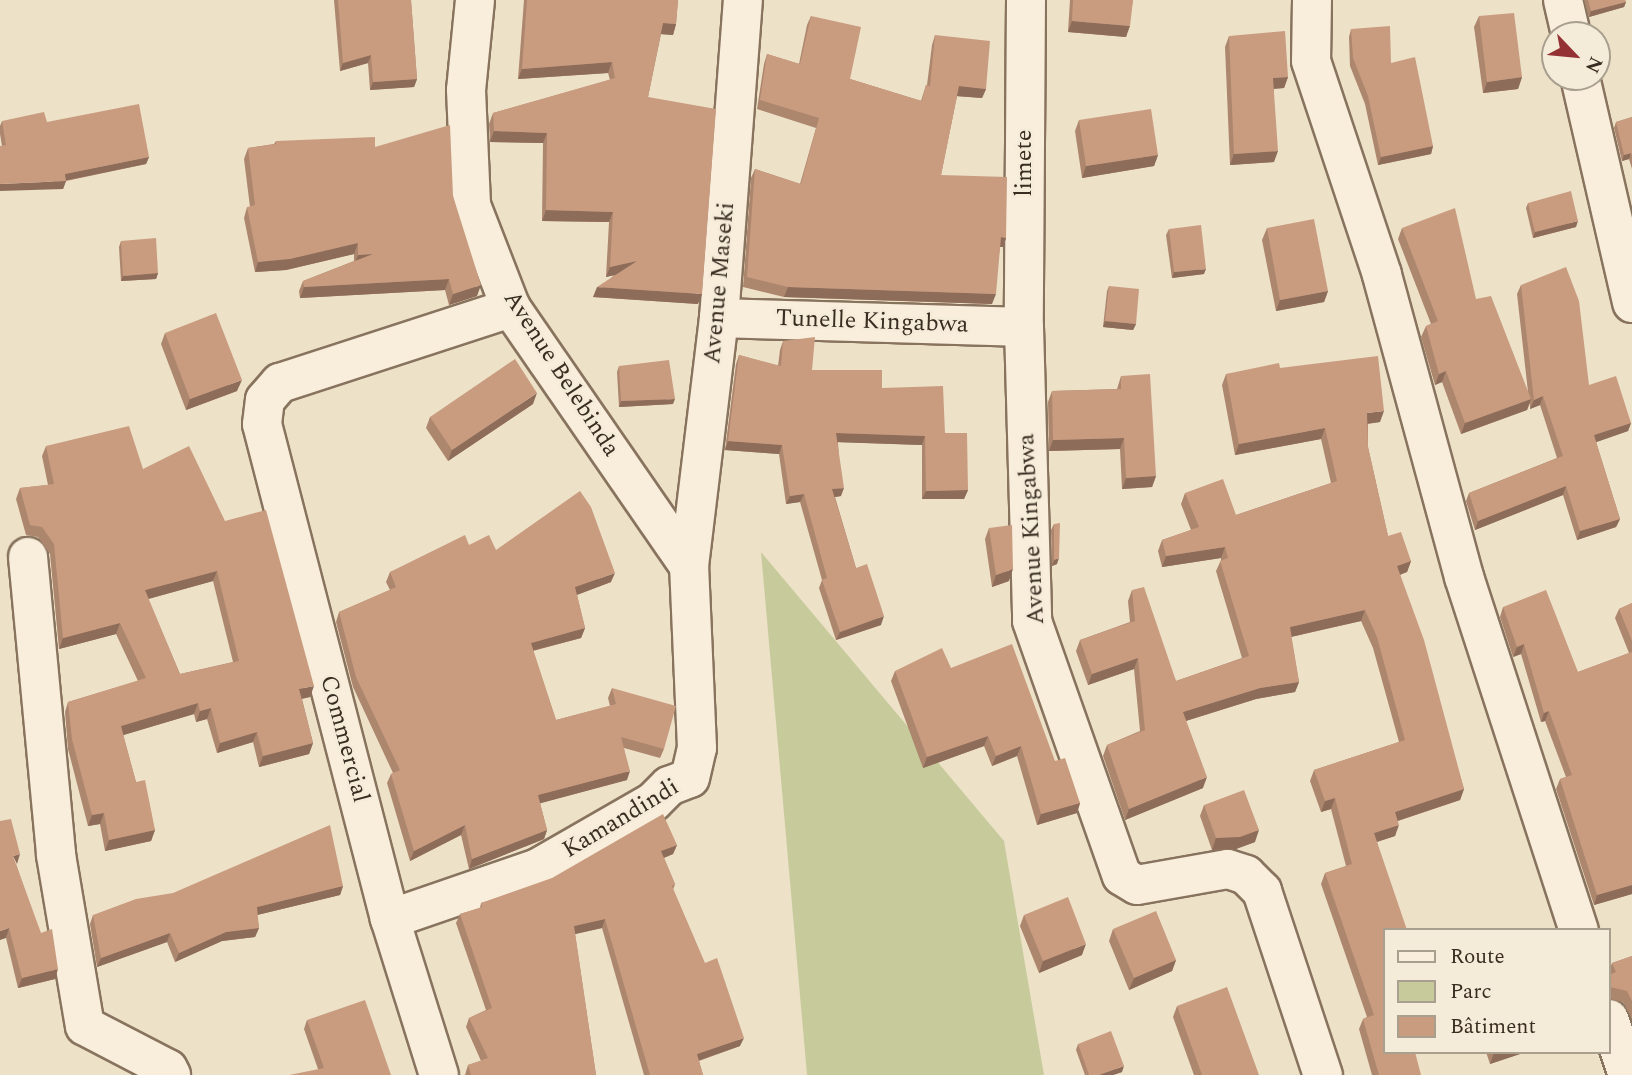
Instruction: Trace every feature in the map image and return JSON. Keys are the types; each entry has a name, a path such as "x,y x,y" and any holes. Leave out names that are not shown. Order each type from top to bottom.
{"street":[{"name":"Avenue Belebinda","path":"475,0 466,90 471,205 511,308 689,566"},
{"name":"Avenue Maseki","path":"689,566 719,318 743,0"},
{"name":"limete","path":"1024,327 1026,0"},
{"path":"1312,0 1311,61 1382,275 1464,577 1578,928"},
{"path":"1563,0 1568,21"},
{"path":"1583,91 1632,303"},
{"name":"Commercial","path":"439,1075 390,919 262,424 265,400 280,383 511,308"},
{"name":"Tunelle Kingabwa","path":"719,318 1024,327"},
{"name":"Avenue Kingabwa","path":"1024,327 1032,621 1116,868 1128,882 1146,884 1228,869 1246,875 1262,891 1323,1075"},
{"path":"29,557 56,855 85,1026 168,1069 171,1075"},
{"name":"Kamandindi","path":"390,919 538,869 653,802 668,786 690,778 697,748 689,566"},
{"path":"1611,1025 1628,1075"}],"green space":[{"path":"761,552 1004,841 1044,1075 807,1075"}],"building":[{"path":"338,0 411,0 417,79 373,82 371,55 343,63"},
{"path":"527,0 678,0 676,24 663,23 648,97 716,109 702,294 597,287 637,261 610,267 613,212 546,210 547,133 494,131 493,113 615,78 612,62 522,69"},
{"path":"1073,0 1133,0 1130,26 1072,21"},
{"path":"1588,0 1625,0 1626,2 1591,11"},
{"path":"1514,13 1522,77 1487,82 1479,16"},
{"path":"811,16 861,27 850,79 922,101 926,85 930,86 935,35 990,41 986,89 959,86 941,175 1007,177 1006,238 1001,237 996,294 788,287 747,277 755,169 801,184 819,118 760,100 767,54 800,64"},
{"path":"1390,26 1391,63 1415,57 1433,146 1381,157 1368,96 1353,58 1351,29"},
{"path":"1285,31 1288,77 1273,78 1278,151 1234,154 1229,36"},
{"path":"139,104 149,157 65,174 66,181 0,184 0,146 6,145 2,121 44,112 47,122"},
{"path":"1151,109 1158,155 1086,166 1079,120"},
{"path":"1632,117 1632,156 1631,153 1624,155 1616,122"},
{"path":"450,125 453,196 481,285 453,294 449,279 304,287 303,281 373,254 358,255 358,243 290,259 258,262 247,207 255,205 248,148 276,144 276,141 375,137 375,147"},
{"path":"1571,191 1578,221 1535,232 1528,203"},
{"path":"1455,208 1476,299 1491,296 1531,399 1465,423 1446,371 1439,374 1426,326 1438,321 1402,228"},
{"path":"1314,219 1328,291 1280,300 1267,228"},
{"path":"1201,225 1206,269 1174,272 1169,229"},
{"path":"156,238 158,273 123,276 121,241"},
{"path":"1566,267 1579,301 1589,385 1616,376 1631,423 1594,435 1620,519 1580,531 1566,486 1478,521 1469,493 1563,456 1543,396 1534,400 1521,285"},
{"path":"1109,286 1139,289 1136,324 1105,321"},
{"path":"216,313 242,380 190,399 165,333"},
{"path":"815,337 812,370 882,370 882,388 943,386 945,433 967,433 968,490 926,491 925,436 836,433 844,488 832,489 856,568 867,564 884,616 840,632 822,580 827,578 804,494 790,496 782,445 728,441 739,355 781,366 783,341"},
{"path":"1378,356 1384,411 1367,413 1368,447 1388,536 1401,532 1411,561 1397,566 1424,640 1464,789 1395,812 1399,825 1374,833 1406,928 1384,928 1384,1054 1416,1054 1421,1075 1379,1075 1363,1019 1374,1015 1325,873 1352,864 1335,798 1325,801 1314,770 1405,740 1377,637 1365,610 1290,627 1299,682 1260,688 1183,712 1207,777 1129,809 1107,745 1145,730 1138,658 1092,674 1080,640 1135,621 1132,590 1144,587 1176,681 1249,656 1220,561 1228,558 1225,547 1166,556 1162,540 1199,527 1185,493 1223,479 1236,515 1337,481 1325,428 1239,444 1226,374 1279,363 1280,368"},
{"path":"515,359 537,393 452,450 430,417"},
{"path":"669,360 675,399 621,401 619,366"},
{"path":"1150,374 1156,476 1126,478 1124,438 1053,440 1052,391 1121,389 1121,376"},
{"path":"129,426 143,469 189,446 225,521 266,510 314,686 299,689 313,743 263,756 257,732 220,743 211,708 200,711 198,703 121,726 136,782 145,780 155,830 109,840 104,813 92,815 72,739 68,702 146,678 120,623 63,638 54,544 42,527 30,525 20,488 54,484 46,446","holes":["217,571 239,661 180,674 145,590"]},
{"path":"580,491 591,507 615,573 575,587 585,628 531,643 556,720 616,704 612,688 676,706 664,749 621,737 630,771 538,795 547,830 472,859 465,825 414,851 391,774 400,770 356,677 339,612 396,587 390,572 465,535 469,545 489,535 496,550"},
{"path":"1060,523 1059,558 1054,560 1054,524"},
{"path":"1012,525 1013,569 996,575 989,528"},
{"path":"1546,590 1578,672 1632,652 1632,885 1597,895 1560,779 1572,775 1549,711 1544,713 1524,644 1517,647 1503,607"},
{"path":"1632,603 1632,641 1619,609"},
{"path":"1012,644 1055,761 1065,758 1080,803 1041,814 1021,746 996,756 988,736 927,757 895,671 942,648 951,668"},
{"path":"1244,790 1259,830 1240,837 1216,838 1204,805"},
{"path":"663,814 677,845 661,851 675,884 672,886 705,963 717,958 744,1038 697,1054 703,1075 650,1075 605,919 574,926 596,1075 471,1075 468,1065 488,1058 469,1018 492,1008 460,914 482,907 481,903 552,878"},
{"path":"11,819 20,854 13,856 41,933 52,929 58,969 22,978 9,928 0,931 0,821"},
{"path":"330,825 343,886 257,907 259,928 226,932 179,953 170,933 101,958 93,915 136,899 173,893"},
{"path":"1068,897 1086,944 1043,961 1024,915"},
{"path":"1156,911 1176,960 1134,978 1113,929"},
{"path":"1632,956 1632,1001 1627,991 1611,987 1611,974 1616,972 1612,963"},
{"path":"1227,987 1259,1075 1202,1075 1177,1006"},
{"path":"365,1000 391,1075 289,1075 324,1068 307,1020"},
{"path":"1111,1031 1124,1066 1099,1075 1089,1075 1078,1044"}]}
